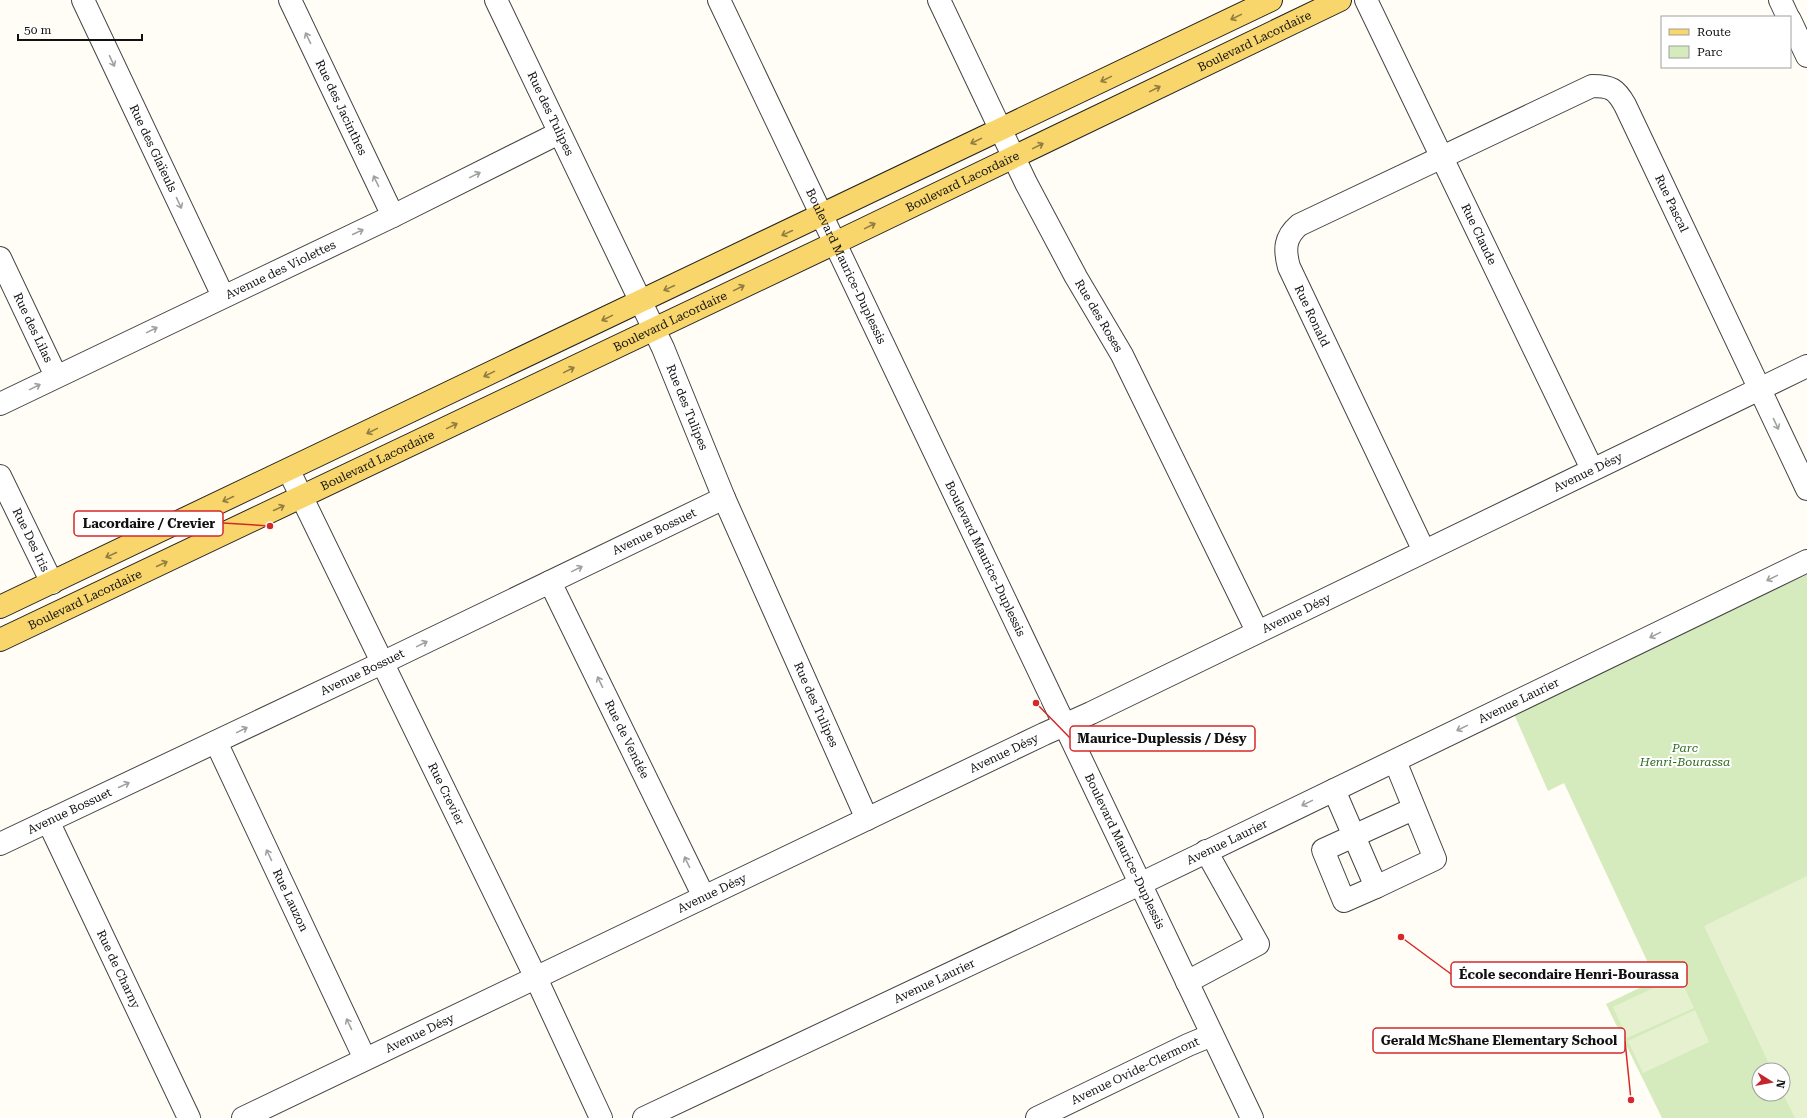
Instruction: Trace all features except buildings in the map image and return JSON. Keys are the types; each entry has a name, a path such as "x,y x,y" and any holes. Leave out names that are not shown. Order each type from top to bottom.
{"main road":[{"path":"0,608 1271,0"},
{"name":"Boulevard Lacordaire","path":"0,640 835,243 1340,0"}],"street":[{"name":"Rue des Glaïeuls","path":"83,0 223,296"},
{"name":"Rue des Jacinthes","path":"290,0 393,216"},
{"name":"Rue des Tulipes","path":"496,0 559,133 642,301 724,498 867,819"},
{"name":"Boulevard Maurice-Duplessis","path":"719,0 1252,1118"},
{"name":"Rue des Roses","path":"939,0 1014,157 1076,277 1122,355 1257,632"},
{"name":"Rue Claude","path":"1366,0 1592,469"},
{"path":"1780,0 1788,16"},
{"path":"1791,22 1807,56"},
{"name":"Rue Pascal","path":"1442,156 1592,86 1605,86 1618,92 1807,489"},
{"name":"Avenue des Violettes","path":"0,404 393,216 559,133"},
{"name":"Rue Ronald","path":"1424,551 1289,266 1286,256 1286,242 1291,232 1299,226 1442,156"},
{"name":"Rue des Lilas","path":"0,258 56,376"},
{"name":"Avenue Désy","path":"243,1118 1064,725 1807,366"},
{"name":"Rue Crevier","path":"289,470 384,662 536,978 601,1118"},
{"name":"Rue Des Iris","path":"0,476 52,583"},
{"name":"Avenue Bossuet","path":"0,844 384,662 724,498"},
{"name":"Avenue Laurier","path":"644,1118 1140,884 1807,561"},
{"name":"Rue de Vendée","path":"550,582 704,897"},
{"name":"Rue Lauzon","path":"216,742 365,1059"},
{"path":"1395,761 1413,809 1435,859 1344,901 1323,850 1413,809"},
{"path":"1334,790 1376,887"},
{"name":"Rue de Charny","path":"48,821 189,1118"},
{"path":"1187,982 1258,944 1206,851"},
{"name":"Avenue Ovide-Clermont","path":"1037,1118 1188,1045 1212,1035"}],"green space":[{"name":"Parc Henri-Bourassa","path":"1807,561 1807,1118 1662,1118 1606,1004 1656,980 1564,783 1548,791 1510,705"},
{"path":"1807,876 1807,1118 1795,1118 1787,1102 1791,1102 1791,1062 1768,1062 1704,926"},
{"path":"1679,976 1694,1008 1627,1038 1613,1007"},
{"path":"1695,1010 1709,1042 1643,1073 1628,1041"}],"place":[{"name":"Lacordaire / Crevier","path":"270,526"},
{"name":"Maurice-Duplessis / Désy","path":"1036,703"},
{"name":"École secondaire Henri-Bourassa","path":"1401,937"},
{"name":"Gerald McShane Elementary School","path":"1631,1100"}]}
